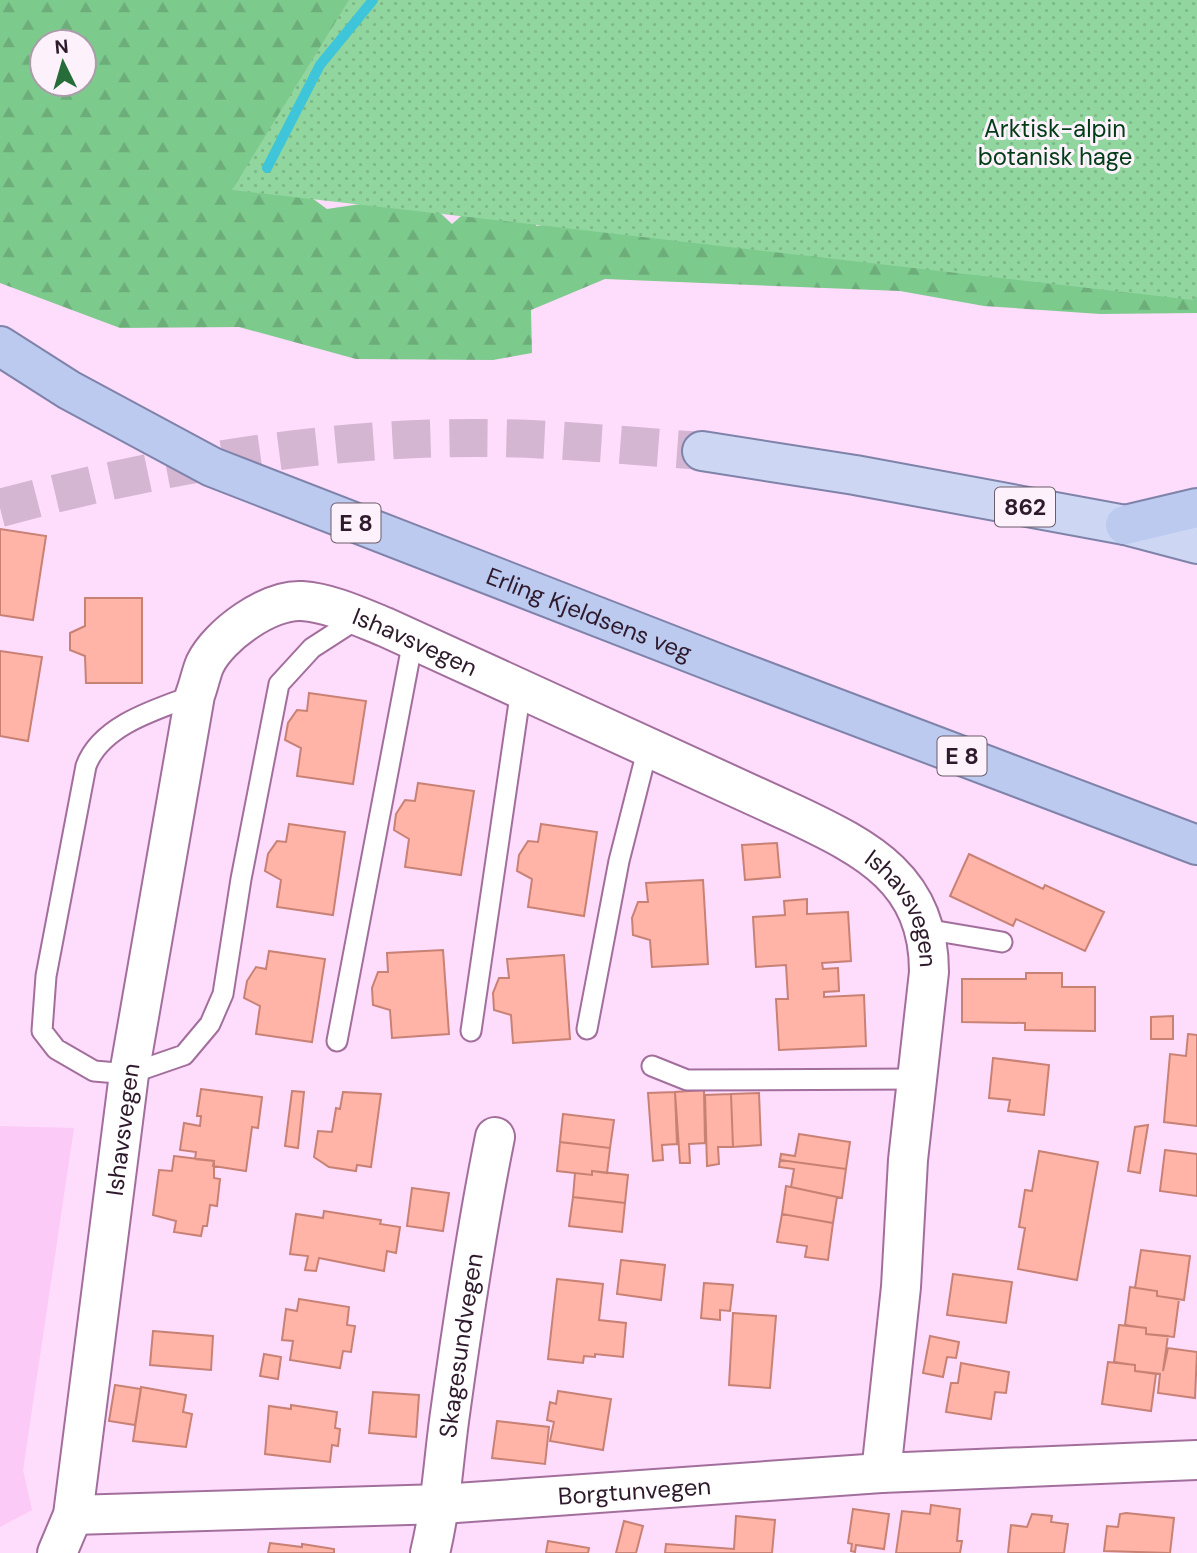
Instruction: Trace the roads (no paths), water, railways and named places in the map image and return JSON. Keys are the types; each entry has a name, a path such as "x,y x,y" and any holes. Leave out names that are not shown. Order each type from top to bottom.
{"highway":[{"name":"Erling Kjeldsens veg","path":"0,346 69,390 212,467 714,662 1197,845"},
{"path":"1125,524 1197,508"}],"main road":[{"name":"862","path":"702,451 843,472 1125,524 1197,544"},
{"name":"862","path":"1125,524 1197,526"},
{"path":"1125,524 1197,561"}],"street":[{"name":"Ishavsvegen","path":"57,1553 73,1515 129,1074 195,695 206,663 223,640 244,622 269,610 298,601 322,604 360,617 648,747 854,845 887,867 904,886 925,929 929,948 929,972 908,1160 899,1312 881,1473"},
{"name":"Skagesundvegen","path":"430,1553 442,1504 449,1425 478,1223 495,1137"},
{"name":"Borgtunvegen","path":"73,1515 442,1504 881,1473 1197,1460"}],"lane":[{"path":"195,695 160,708 114,732 92,751 86,766 46,976 42,1031 55,1049 94,1071 129,1074 184,1055 210,1024 223,994 241,879 279,684 312,648 360,617"},
{"path":"337,1041 412,640"},
{"path":"471,1031 522,690"},
{"path":"587,1029 619,861 648,747"},
{"path":"925,929 1002,942"},
{"path":"652,1066 687,1080 917,1079"}],"waterway":[{"path":"267,168 320,65 373,0"}],"tunnel":[{"path":"0,508 182,466 366,442 491,438 702,451"}],"park label":[{"name":"Arktisk-alpin botanisk hage","path":"1055,142"}]}
